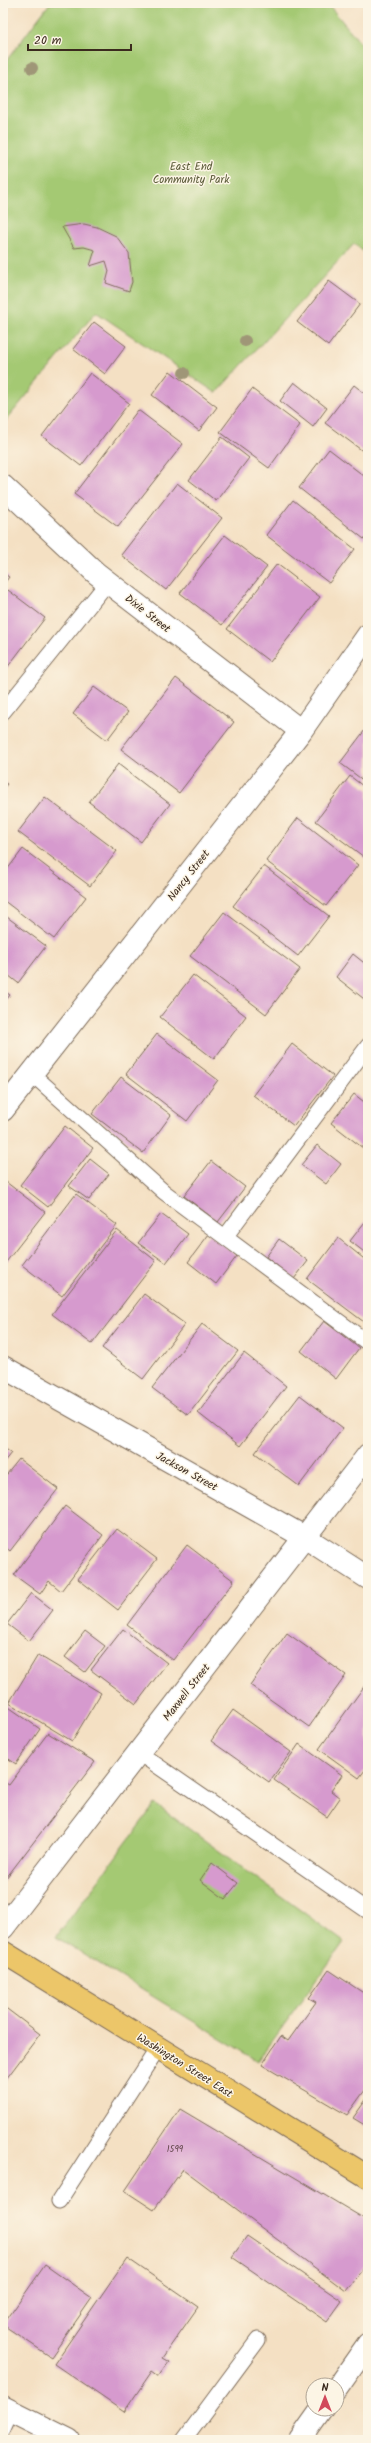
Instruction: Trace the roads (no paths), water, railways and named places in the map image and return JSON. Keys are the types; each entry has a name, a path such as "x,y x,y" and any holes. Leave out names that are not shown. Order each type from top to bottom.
{"main road":[{"name":"Washington Street East","path":"4,1956 158,2048 368,2177"}],"street":[{"name":"Dixie Street","path":"3,486 108,582 301,731"},
{"name":"Nancy Street","path":"3,1110 301,731 368,635"},
{"name":"Jackson Street","path":"3,1367 306,1538 368,1578"},
{"name":"Maxwell Street","path":"3,1928 306,1538 368,1455"},
{"path":"345,2377 368,2344"},
{"path":"6,2416 69,2440"},
{"path":"303,2439 317,2417"}],"lane":[{"path":"3,712 108,582"},
{"path":"225,1237 368,1046"},
{"path":"31,1073 164,1192 368,1343"},
{"path":"139,1753 368,1911"},
{"path":"59,2201 158,2048"},
{"path":"184,2440 258,2340"}],"park label":[{"name":"East End Community Park","path":"191,172"}]}
